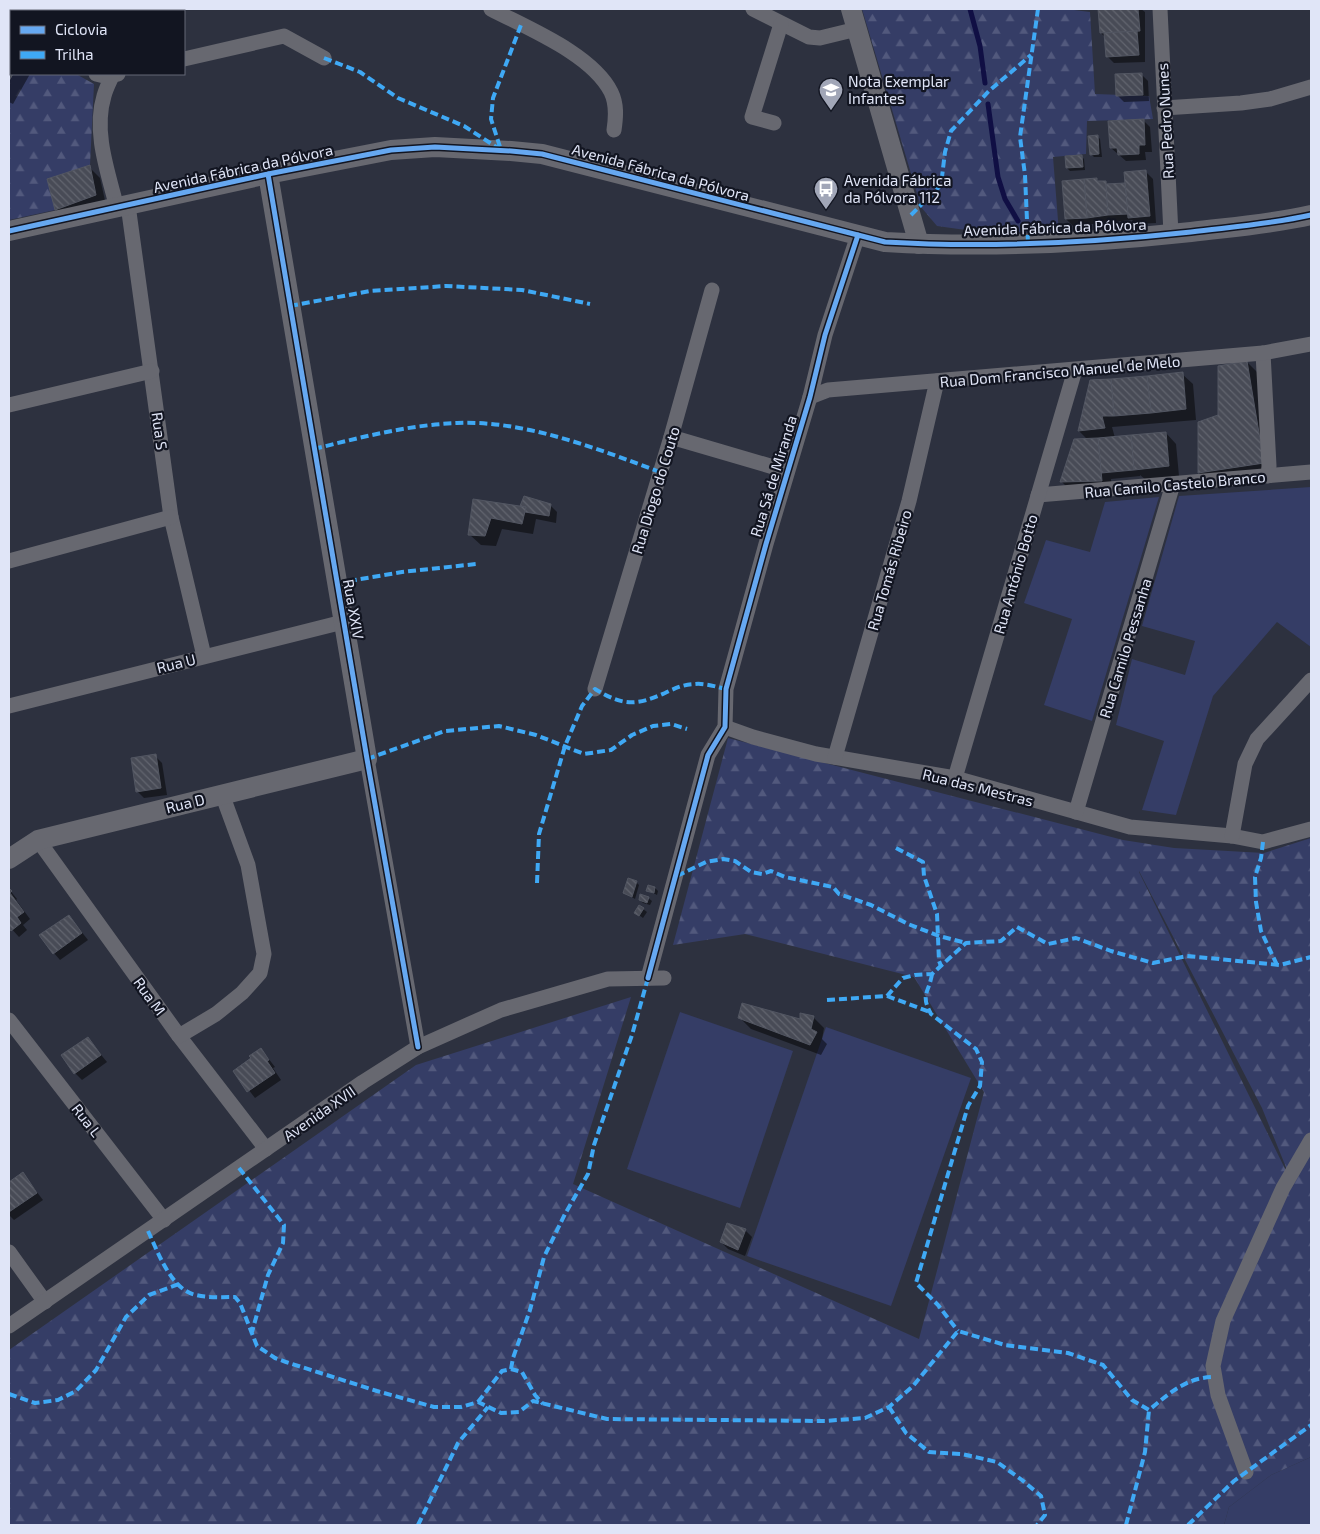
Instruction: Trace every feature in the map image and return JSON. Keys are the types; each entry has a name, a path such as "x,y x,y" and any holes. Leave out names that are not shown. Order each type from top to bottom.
{"street":[{"path":"491,9 570,51 590,66 611,92 616,117 614,130"},
{"path":"753,9 798,32 820,38 857,29"},
{"path":"851,9 919,244"},
{"name":"Rua Pedro Nunes","path":"1160,9 1171,234"},
{"path":"774,123 752,117 781,24"},
{"path":"185,59 284,36 324,58"},
{"name":"Rua S","path":"114,75 104,96 101,115 101,135 123,206 152,371 171,517 204,656"},
{"path":"1164,108 1241,104 1270,99 1311,87"},
{"name":"Avenida Fábrica da Pólvora","path":"9,231 268,174 391,150 435,147 510,150 542,154 885,242 919,244 1102,240 1171,234 1293,219 1311,215"},
{"name":"Rua XXIV","path":"268,174 366,759 418,1047"},
{"name":"Rua Sá de Miranda","path":"725,727 726,689 787,470 810,397 825,335 858,235"},
{"name":"Rua Diogo do Couto","path":"595,689 671,436 712,290"},
{"name":"Rua Dom Francisco Manuel de Melo","path":"810,397 828,390 1263,353 1311,344"},
{"path":"1263,353 1268,476"},
{"name":"Rua António Botto","path":"955,778 1075,370"},
{"path":"9,405 152,371"},
{"name":"Rua Tomás Ribeiro","path":"835,757 909,501 937,381"},
{"path":"671,436 787,470"},
{"name":"Rua Camilo Castelo Branco","path":"1038,495 1311,472"},
{"name":"Rua Camilo Pessanha","path":"1076,812 1173,484"},
{"path":"9,561 171,517"},
{"name":"Rua U","path":"9,706 343,622"},
{"path":"1311,680 1257,739 1245,764 1232,836 1263,842 1311,829"},
{"path":"648,978 708,755 725,727"},
{"name":"Rua das Mestras","path":"725,727 753,737 816,754 955,778 1130,827 1232,836"},
{"name":"Rua D","path":"9,858 38,840 366,759"},
{"path":"178,1036 216,1014 242,993 260,973 264,954 248,865 222,794"},
{"name":"Rua M","path":"38,840 178,1036 266,1149"},
{"name":"Avenida XVII","path":"9,1326 363,1082 418,1047 501,1010 608,978 664,978"},
{"name":"Rua L","path":"9,1020 164,1220"},
{"path":"1246,1472 1218,1395 1213,1366 1223,1321 1283,1188 1311,1140"},
{"path":"9,1252 45,1302"}],"green space":[{"path":"862,9 1066,9 1090,12 1095,94 1149,96 1153,119 1087,121 1086,154 1053,157 1059,233 973,231 937,226 921,207"},
{"path":"12,75 78,75 94,84 90,165 48,179 55,210 9,220 9,81"},
{"path":"1311,487 1311,647 1277,622 1213,696 1176,815 1142,810 1164,741 1116,725 1132,659 1185,675 1195,641 1142,626 1179,496"},
{"path":"1159,497 1092,721 1044,705 1072,619 1024,603 1046,540 1090,552 1105,502"},
{"path":"728,738 1123,840 1174,848 1264,853 1311,838 1311,1457 1271,1475 1229,1507 1224,1525 9,1525 9,1350 416,1065 631,997 573,1184 919,1339 984,1092 914,977 745,934 673,945","holes":["1139,871 1262,1108 1294,1187"]},
{"path":"680,1012 793,1051 740,1208 627,1169"},
{"path":"826,1027 971,1078 891,1306 747,1256"},
{"path":"1311,1457 1311,1525 1224,1525 1229,1507 1271,1475"}],"building":[{"path":"1098,9 1138,9 1140,31 1100,33"},
{"path":"1137,31 1139,55 1106,57 1104,33"},
{"path":"9,37 10,75 12,75 9,81"},
{"path":"1142,73 1143,95 1116,96 1115,74"},
{"path":"1144,119 1145,145 1139,145 1139,154 1118,155 1117,148 1110,148 1108,121"},
{"path":"1098,135 1099,154 1090,155 1088,136"},
{"path":"1082,155 1083,167 1066,168 1065,156"},
{"path":"90,165 96,195 55,210 47,179"},
{"path":"1146,170 1150,216 1128,218 1124,172"},
{"path":"1097,178 1097,181 1106,181 1108,215 1087,218 1084,179"},
{"path":"1084,179 1087,218 1065,219 1062,181"},
{"path":"1125,183 1128,214 1108,215 1106,184"},
{"path":"1247,361 1264,463 1198,473 1198,422 1218,415 1218,366"},
{"path":"1183,372 1186,409 1151,413 1147,376"},
{"path":"1147,376 1151,413 1114,416 1111,379"},
{"path":"1111,379 1114,416 1102,416 1105,428 1078,431 1090,380"},
{"path":"1166,432 1169,466 1134,470 1131,435"},
{"path":"1131,435 1134,470 1101,473 1098,438"},
{"path":"1098,438 1102,481 1060,482 1074,439"},
{"path":"524,496 551,504 549,516 525,512 526,507 520,506"},
{"path":"473,499 526,507 522,524 491,518 485,536 468,535"},
{"path":"156,754 161,788 136,792 131,758"},
{"path":"628,878 637,881 632,897 623,893"},
{"path":"648,885 655,887 654,893 646,891"},
{"path":"9,888 12,891 10,893 24,912 17,917 21,923 11,931 9,928"},
{"path":"640,894 649,897 647,903 639,900"},
{"path":"639,905 644,908 639,916 634,913"},
{"path":"69,915 82,933 53,954 39,935"},
{"path":"742,1003 800,1019 800,1013 814,1016 811,1029 817,1032 810,1045 738,1018"},
{"path":"88,1037 101,1055 74,1074 61,1055"},
{"path":"261,1048 275,1073 247,1092 233,1071"},
{"path":"23,1172 37,1193 9,1212 9,1182"},
{"path":"727,1223 746,1229 738,1250 720,1242"}],"waterway":[{"path":"970,9 980,46 985,83"},
{"path":"988,104 998,177 1005,199 1018,221"},
{"path":"1032,228 1043,234"}],"marked path":[{"path":"1028,243 1025,175 1020,137 1038,9"},
{"path":"324,58 360,72 398,98 464,126 501,150 491,119 493,98 521,25"},
{"path":"911,215 941,185 945,152 951,131 989,91 1031,55"},
{"path":"290,306 370,291 446,286 522,290 590,304"},
{"path":"314,449 367,436 421,426 483,423 509,426 561,438 660,472"},
{"path":"337,583 402,572 476,564"},
{"path":"537,883 539,834 565,746 582,706 595,689 614,699 630,702 646,700 691,684 726,689"},
{"path":"367,759 445,731 499,726 536,735 584,754 611,750 632,735 653,726 671,724 687,729"},
{"path":"1263,842 1261,858 1255,877 1256,902 1261,931 1277,965"},
{"path":"896,848 923,862 924,876 937,914 939,961 941,966"},
{"path":"677,876 706,862 723,859 735,861 751,872 762,874 771,871 785,877 833,887 839,894 871,905 908,924 939,936 966,943"},
{"path":"827,1000 887,996 903,978 932,974 966,943 1001,941 1017,927 1048,944 1076,938 1111,951 1153,963 1187,956 1280,965 1311,957"},
{"path":"932,974 926,994 926,1002 931,1014 976,1049 982,1062 980,1086 968,1106 916,1283 938,1305 958,1331"},
{"path":"511,1369 530,1310 544,1257 565,1214 588,1174 594,1145 632,1035 648,978"},
{"path":"887,996 930,1012"},
{"path":"239,1168 284,1225 283,1243 268,1275 252,1332"},
{"path":"148,1231 166,1269 179,1286 187,1292 201,1296 235,1297 240,1303 257,1346 275,1358 434,1407 461,1407 478,1402 501,1413 519,1412 533,1401 607,1419 825,1421 865,1418 889,1407 913,1386 958,1331 1005,1345 1068,1353 1103,1365 1132,1400 1149,1410 1179,1387 1195,1380 1215,1377"},
{"path":"9,1394 35,1403 58,1400 76,1391 96,1370 126,1317 149,1295 179,1284"},
{"path":"478,1402 502,1371 511,1369 522,1372 535,1395 543,1404"},
{"path":"418,1525 458,1443 488,1407"},
{"path":"889,1407 906,1433 929,1452 962,1454 997,1462 1022,1480 1041,1496 1045,1515 1037,1525"},
{"path":"1126,1525 1145,1452 1149,1410"},
{"path":"1188,1525 1234,1481 1311,1425"}],"cycle path":[{"path":"9,231 268,174 391,150 435,147 542,154 885,242 961,245 1076,242 1191,232 1266,223 1311,215"},
{"path":"268,174 418,1047"},
{"path":"648,978 708,755 725,727 726,689 766,544 810,397 825,335 858,235"}],"place":[{"name":"Nota Exemplar Infantes","path":"831,111"},
{"name":"Avenida Fábrica da Pólvora 112","path":"826,210"}]}
